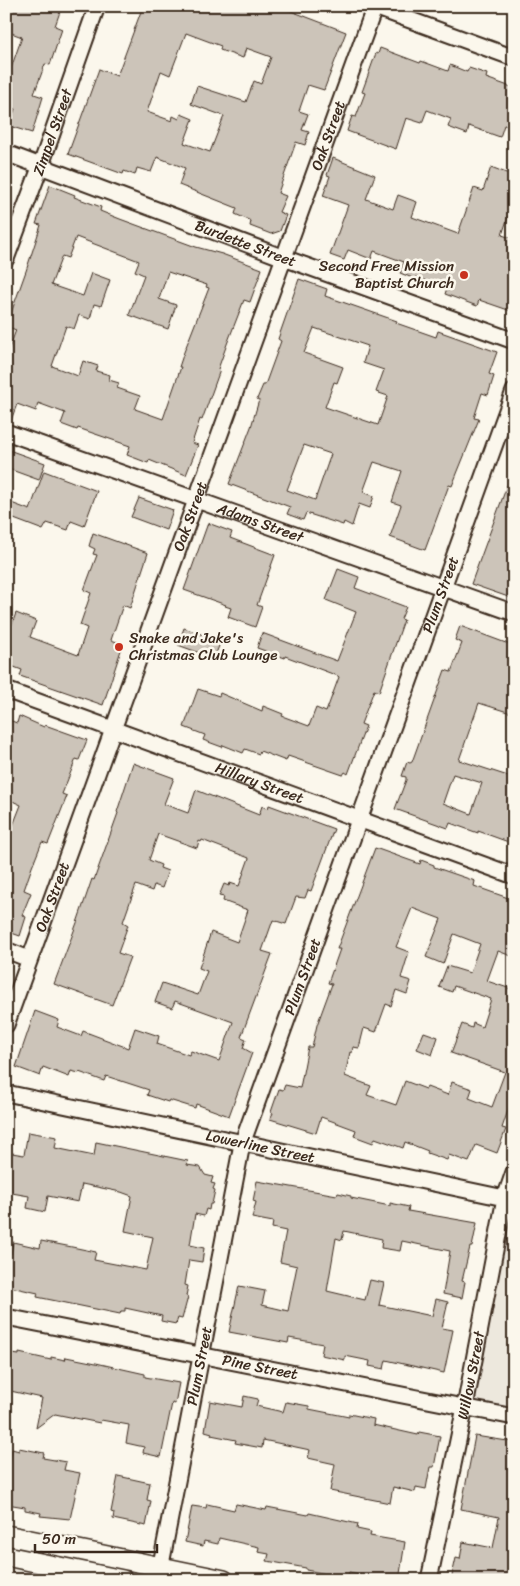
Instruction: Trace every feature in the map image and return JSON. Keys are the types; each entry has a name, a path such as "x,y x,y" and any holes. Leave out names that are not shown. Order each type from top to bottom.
{"street":[{"name":"Zimpel Street","path":"6,259 97,6"},
{"path":"374,7 514,58"},
{"name":"Oak Street","path":"6,1025 374,7"},
{"name":"Burdette Street","path":"6,153 284,258 514,341"},
{"name":"Plum Street","path":"160,1573 242,1144 514,391"},
{"name":"Adams Street","path":"6,432 514,613"},
{"name":"Hillary Street","path":"6,690 514,876"},
{"path":"6,950 29,958"},
{"name":"Lowerline Street","path":"6,1093 509,1199"},
{"name":"Willow Street","path":"428,1580 514,1172"},
{"name":"Pine Street","path":"6,1317 514,1417"},
{"path":"6,1534 160,1573 224,1580"},
{"path":"6,1556 123,1580"}],"shaded area":[{"path":"505,1198 514,1200 514,1417 465,1407"},
{"path":"6,1556 120,1580 6,1580"}],"building":[{"path":"6,6 62,6 55,26 62,29 50,65 45,64 34,94 43,97 32,133 9,126 15,109 6,105 6,70 10,71 22,37 6,31"},
{"path":"143,6 278,6 346,32 324,90 308,85 299,111 308,114 302,130 309,132 305,145 296,142 278,193 286,196 279,212 286,215 280,231 271,234 250,226 251,221 235,214 237,208 179,185 185,168 157,157 151,172 137,168 135,175 124,171 123,174 68,154 99,69 117,76","holes":["186,33 221,46 220,50 243,58 246,48 271,57 261,84 254,81 246,102 197,86 191,104 224,116 210,152 184,143 193,119 181,114 179,119 173,116 172,121 147,112 161,71 170,75"]},
{"path":"380,48 448,71 450,65 467,72 469,68 487,74 486,78 514,88 514,128 504,125 500,137 469,126 467,134 448,127 451,119 427,110 422,123 406,118 396,149 347,131 352,116 356,117 365,93 362,92 376,53 378,54"},
{"path":"333,158 375,175 366,199 393,209 398,195 417,202 412,217 458,234 474,188 483,191 491,167 514,176 514,199 502,235 514,239 514,312 479,300 477,306 445,294 447,288 400,273 404,262 374,251 371,259 348,250 344,260 330,255 348,205 323,196 330,176 327,175"},
{"path":"50,185 75,195 74,197 101,207 100,211 120,219 262,269 250,302 244,300 227,344 218,369 220,370 192,443 198,445 186,475 149,460 148,463 127,455 130,446 61,424 65,413 38,403 36,411 17,404 10,423 6,423 6,357 16,330 6,326 6,311 11,313 26,271 41,225 36,224","holes":["76,237 139,261 135,271 144,275 129,315 168,329 176,305 159,299 168,272 207,285 206,287 209,288 184,352 179,367 181,367 163,419 135,409 140,396 117,388 119,383 109,380 110,375 96,371 98,366 83,361 78,376 52,366 66,326 74,329 79,315 90,319 94,304 101,306 110,280 91,273 83,296 51,285 62,256 68,258"]},
{"path":"299,279 327,289 325,296 397,321 396,323 436,337 438,331 497,352 489,374 494,376 488,395 482,393 474,418 479,419 452,486 449,485 425,550 390,537 401,505 392,502 402,471 374,462 363,492 374,496 370,508 359,504 352,526 344,522 343,525 306,513 303,520 287,514 290,507 229,484 251,427 259,400 257,399 263,385 265,385 281,341 278,339","holes":["314,328 368,346 363,363 384,370 376,392 388,396 378,425 325,407 334,382 337,383 343,367 304,353","304,445 331,454 315,500 287,490"]},
{"path":"6,449 45,463 39,480 6,468"},
{"path":"44,471 97,491 84,526 71,521 68,530 47,523 43,530 6,516 6,501 30,510"},
{"path":"512,472 514,472 514,599 471,584"},
{"path":"139,498 173,510 166,530 131,517"},
{"path":"208,523 232,532 230,538 275,555 257,605 262,607 255,627 228,617 231,608 226,605 184,590"},
{"path":"93,533 148,553 130,608 123,605 111,640 123,644 103,705 20,676 22,670 6,664 6,641 16,613 36,621 30,637 78,655 87,628 80,625 91,593 84,590 97,555 93,554 95,549 89,546"},
{"path":"338,569 359,577 355,588 406,607 401,619 404,620 379,692 374,690 361,724 366,726 348,774 345,772 343,775 288,756 286,761 260,751 259,754 245,749 243,753 223,745 222,747 203,740 205,735 184,727 198,689 219,696 220,693 262,711 263,706 283,714 282,716 309,726 316,708 326,712 338,676 285,656 285,658 257,648 262,633 337,661 356,612 326,600"},
{"path":"460,626 514,646 514,714 479,703 459,760 514,778 514,844 450,823 448,828 395,809 406,780 406,777 402,776 407,762 412,762 445,670 451,672 462,643 455,640","holes":["453,774 482,783 471,814 443,803"]},
{"path":"184,628 221,641 215,656 209,654 208,656 178,645"},
{"path":"19,716 44,727 45,725 87,740 79,760 76,759 62,794 67,796 48,844 42,842 24,890 31,893 22,915 26,917 20,936 6,931 6,832 10,833 21,805 6,798 6,719 17,723"},
{"path":"133,763 174,778 164,804 188,813 196,790 259,815 262,806 268,809 269,805 334,829 311,891 308,890 305,898 296,897 286,924 273,920 262,951 272,954 241,1037 246,1039 243,1048 252,1053 229,1116 196,1104 195,1108 169,1100 168,1102 147,1095 149,1090 106,1076 104,1081 71,1071 69,1077 43,1067 40,1076 16,1067 35,1011 59,1020 57,1027 81,1036 83,1031 128,1048 135,1028 159,1036 157,1044 189,1055 191,1051 219,1061 233,1022 175,1001 172,1008 155,1002 162,983 198,995 207,971 199,968 211,932 237,942 248,910 223,901 224,897 219,896 224,884 229,886 230,883 239,886 249,858 202,840 201,842 199,841 197,848 158,834 149,860 161,865 160,868 168,871 162,888 154,885 152,891 136,885 123,922 128,925 118,953 130,957 112,1005 54,984 118,813"},
{"path":"375,848 420,864 421,860 434,865 434,867 475,881 474,886 514,900 514,957 498,951 487,981 514,990 514,1093 502,1128 506,1129 497,1153 476,1145 469,1162 449,1155 447,1160 405,1142 403,1148 375,1138 373,1143 354,1136 356,1130 321,1117 316,1133 270,1119 279,1089 283,1090 285,1085 300,1088 308,1047 312,1047 317,1025 332,984 328,983 340,949 337,949","holes":["412,908 441,919 426,957 443,964 454,934 480,944 470,973 447,966 439,987 452,992 454,986 491,999 482,1027 473,1023 472,1028 462,1024 451,1053 505,1072 492,1107 469,1098 472,1089 452,1082 448,1095 405,1081 396,1105 367,1095 371,1086 345,1076 350,1052 352,1053 353,1047 359,1048 364,1028 376,1032 386,1004 391,1006 396,990 407,994 411,981 401,978 409,952 396,947"]},
{"path":"424,1032 438,1037 432,1055 417,1049"},
{"path":"28,1132 57,1137 55,1148 94,1156 96,1142 188,1161 187,1165 200,1167 205,1175 213,1177 211,1183 215,1184 213,1189 215,1190 212,1204 210,1204 209,1210 206,1209 204,1216 195,1214 190,1245 204,1248 202,1262 189,1260 185,1285 188,1286 186,1296 188,1297 182,1319 178,1318 176,1324 161,1321 162,1316 125,1308 125,1311 121,1311 120,1314 37,1297 38,1293 6,1286 6,1253 11,1254 13,1242 40,1248 41,1241 96,1252 94,1260 146,1270 153,1237 125,1231 132,1196 121,1192 82,1184 78,1202 48,1196 45,1212 27,1208 29,1196 6,1192 6,1152 24,1155"},
{"path":"257,1181 337,1195 338,1193 351,1196 351,1198 390,1206 390,1203 409,1207 408,1211 477,1223 462,1281 465,1282 462,1298 443,1294 450,1251 402,1241 400,1251 381,1248 382,1239 344,1231 342,1240 336,1238 327,1291 365,1300 370,1280 384,1283 379,1305 432,1316 436,1299 448,1302 442,1328 453,1330 444,1373 386,1360 384,1369 369,1366 370,1361 345,1356 345,1360 321,1355 323,1344 289,1338 288,1343 229,1332 239,1286 265,1291 262,1305 288,1311 297,1266 280,1262 286,1231 272,1228 273,1222 252,1218 256,1202 253,1201"},
{"path":"6,1353 19,1355 19,1353 51,1360 51,1357 65,1360 66,1357 145,1374 145,1377 179,1383 175,1404 172,1403 161,1457 143,1453 144,1447 126,1443 129,1425 101,1420 100,1423 55,1414 36,1428 42,1398 6,1390"},
{"path":"244,1396 258,1399 256,1406 283,1412 286,1402 349,1417 349,1414 374,1419 373,1425 418,1435 419,1432 440,1436 434,1467 430,1467 426,1489 416,1487 415,1492 393,1487 390,1503 330,1491 335,1464 308,1458 310,1450 263,1440 262,1448 235,1443 236,1440 211,1435 212,1433 205,1431 210,1401 242,1407"},
{"path":"475,1436 514,1442 514,1580 451,1580 456,1558 460,1559 463,1542 493,1548 499,1517 461,1509"},
{"path":"19,1448 44,1453 43,1458 66,1462 64,1470 80,1473 70,1519 40,1516 41,1513 25,1510 25,1507 7,1504 9,1498 6,1497 6,1485 12,1449 19,1451"},
{"path":"118,1476 150,1483 147,1500 151,1501 146,1526 113,1519 114,1513 111,1512"},
{"path":"207,1504 234,1510 236,1504 266,1510 267,1507 308,1515 309,1513 358,1524 357,1529 371,1532 370,1536 405,1542 399,1580 349,1572 348,1578 267,1561 269,1554 258,1552 259,1547 219,1538 218,1544 204,1541 203,1546 185,1542 192,1506 206,1508"}],"place":[{"name":"Second Free Mission Baptist Church","path":"464,275"},
{"name":"Snake and Jake's Christmas Club Lounge","path":"119,647"}]}
